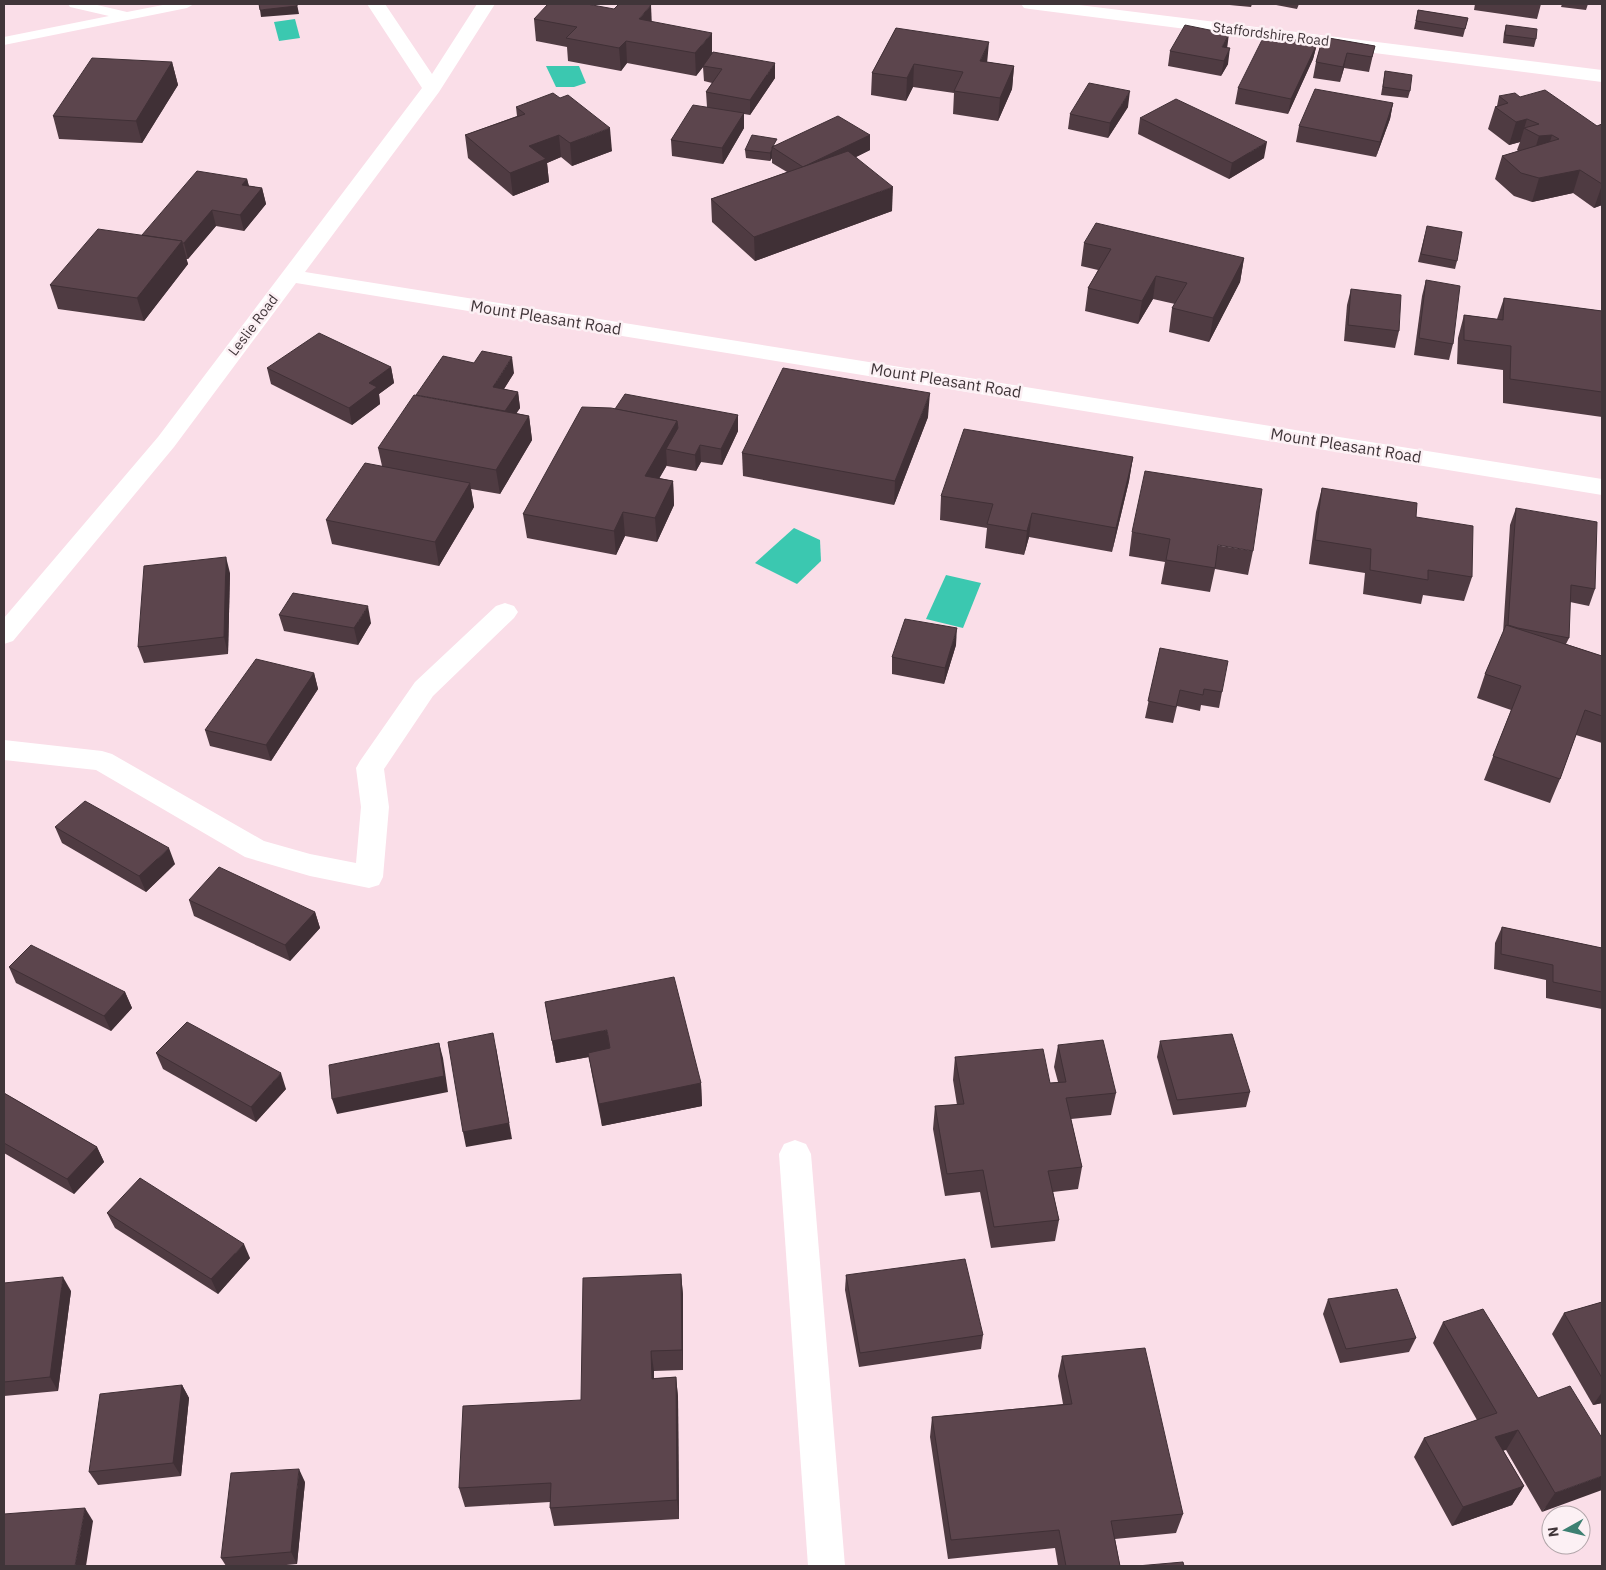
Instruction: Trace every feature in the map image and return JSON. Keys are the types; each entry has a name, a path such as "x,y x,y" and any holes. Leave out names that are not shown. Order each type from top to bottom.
{"street":[{"path":"376,4 432,88"},
{"name":"Leslie Road","path":"4,635 166,442 432,88 486,4"},
{"name":"Staffordshire Road","path":"1030,4 1602,76"},
{"name":"Mount Pleasant Road","path":"290,276 1602,487"},
{"path":"4,750 102,761 255,849 310,866 368,877 375,807 370,768 424,688 505,612"},
{"path":"795,1154 827,1566"}],"lane":[{"path":"74,4 129,16"},
{"path":"4,41 187,4"}],"shaded area":[{"path":"295,19 300,38 279,41 274,22"},
{"path":"546,66 579,66 586,83 574,87 556,87"},
{"path":"794,528 820,540 821,561 797,584 755,563"},
{"path":"946,575 981,583 963,628 926,619"}],"building":[{"path":"259,4 297,4 297,6 260,10"},
{"path":"548,4 587,4 614,9 619,4 646,4 651,5 639,19 712,33 695,53 626,41 619,48 566,38 577,27 534,19"},
{"path":"1418,10 1468,18 1465,29 1416,21"},
{"path":"1185,25 1229,34 1222,47 1230,48 1224,61 1170,51"},
{"path":"1506,25 1537,29 1536,39 1505,35"},
{"path":"896,28 989,42 980,61 1014,66 1000,98 954,91 963,72 914,64 907,78 872,73"},
{"path":"1265,34 1317,44 1291,99 1238,88"},
{"path":"1323,37 1375,46 1372,57 1347,53 1343,67 1316,62"},
{"path":"713,52 775,63 750,100 706,92 722,69 703,66"},
{"path":"92,58 172,62 136,121 53,116"},
{"path":"1385,71 1412,75 1410,91 1383,87"},
{"path":"1089,83 1130,91 1110,123 1070,114"},
{"path":"1315,89 1393,103 1380,142 1299,126"},
{"path":"1545,90 1597,126 1602,124 1602,184 1580,170 1539,178 1521,173 1502,156 1559,139 1552,135 1539,136 1524,128 1539,124 1527,119 1516,122 1495,107 1508,103 1499,96 1515,93 1520,97"},
{"path":"553,93 560,98 568,95 610,128 570,143 559,135 529,146 546,159 510,173 465,135 525,114 516,107"},
{"path":"1176,99 1267,142 1232,163 1140,118"},
{"path":"693,105 744,113 722,148 671,140"},
{"path":"838,116 870,135 803,167 772,147"},
{"path":"752,135 777,139 770,153 745,150"},
{"path":"848,151 893,187 754,237 711,199"},
{"path":"197,171 247,179 242,185 262,188 240,215 212,210 184,243 182,241 142,235"},
{"path":"1096,223 1244,258 1213,318 1172,308 1187,283 1156,276 1142,301 1088,288 1111,249 1084,243"},
{"path":"1427,226 1462,232 1457,261 1421,254"},
{"path":"98,229 182,241 137,298 50,285"},
{"path":"1426,280 1460,286 1453,344 1419,338"},
{"path":"1351,289 1401,295 1399,331 1348,325"},
{"path":"1504,298 1602,311 1602,392 1510,379 1511,346 1464,340 1464,315 1503,320"},
{"path":"319,333 391,367 369,383 377,387 349,408 267,368"},
{"path":"482,351 512,357 493,387 518,392 505,411 416,395 443,356 474,363"},
{"path":"783,368 930,393 895,481 742,453"},
{"path":"625,394 738,415 721,449 700,445 695,455 666,449 678,428 677,421 615,409"},
{"path":"414,395 529,416 496,470 378,448"},
{"path":"582,407 611,408 677,421 645,476 673,481 655,518 623,512 614,531 523,514"},
{"path":"964,429 1133,457 1116,528 1032,513 1027,531 987,524 993,504 941,496"},
{"path":"365,463 470,483 435,542 326,520"},
{"path":"1145,471 1262,489 1253,551 1218,545 1215,568 1166,560 1170,539 1132,532"},
{"path":"1322,488 1417,503 1416,517 1473,526 1472,577 1428,570 1428,580 1370,570 1371,549 1315,540"},
{"path":"1516,508 1597,522 1595,589 1571,585 1569,638 1508,625"},
{"path":"226,557 224,637 138,647 144,566"},
{"path":"293,593 368,606 354,628 279,615"},
{"path":"905,619 957,628 945,668 892,657"},
{"path":"1506,625 1602,656 1602,716 1585,710 1560,779 1493,756 1521,686 1485,674"},
{"path":"1160,648 1228,661 1222,692 1204,689 1203,695 1180,690 1176,707 1148,701"},
{"path":"256,659 314,673 266,745 205,730"},
{"path":"85,801 169,848 139,876 55,827"},
{"path":"219,867 315,912 285,945 189,900"},
{"path":"1502,927 1602,948 1602,992 1553,982 1553,965 1501,954"},
{"path":"31,945 125,992 104,1016 9,967"},
{"path":"674,977 701,1083 599,1104 588,1053 610,1048 607,1030 552,1041 545,1002"},
{"path":"187,1022 281,1073 251,1107 156,1053"},
{"path":"493,1033 509,1123 463,1132 448,1042"},
{"path":"1232,1034 1250,1092 1177,1100 1160,1041"},
{"path":"1103,1040 1116,1093 1066,1098 1082,1167 1048,1171 1059,1220 994,1227 983,1170 947,1174 935,1106 964,1104 955,1057 1043,1049 1050,1083 1066,1082 1058,1045"},
{"path":"439,1043 444,1076 332,1099 329,1065"},
{"path":"4,1093 97,1147 67,1179 4,1143"},
{"path":"140,1178 244,1244 211,1279 107,1213"},
{"path":"965,1259 983,1335 860,1353 846,1275"},
{"path":"681,1274 682,1350 651,1351 652,1379 676,1377 677,1500 550,1508 551,1483 459,1488 463,1406 581,1400 583,1278"},
{"path":"63,1277 50,1377 4,1382 4,1283"},
{"path":"1397,1289 1416,1338 1346,1349 1328,1299"},
{"path":"1602,1302 1602,1378 1564,1313"},
{"path":"1483,1309 1538,1398 1570,1386 1602,1438 1602,1476 1555,1493 1518,1430 1495,1437 1524,1486 1463,1507 1424,1438 1497,1413 1443,1322"},
{"path":"1145,1348 1183,1514 1111,1521 1120,1566 1066,1566 1059,1530 951,1540 932,1417 1072,1404 1062,1356"},
{"path":"182,1385 173,1463 89,1472 100,1394"},
{"path":"299,1469 291,1552 221,1558 231,1473"},
{"path":"85,1508 75,1566 4,1566 4,1514"},
{"path":"1183,1562 1184,1566 1137,1566"}]}
